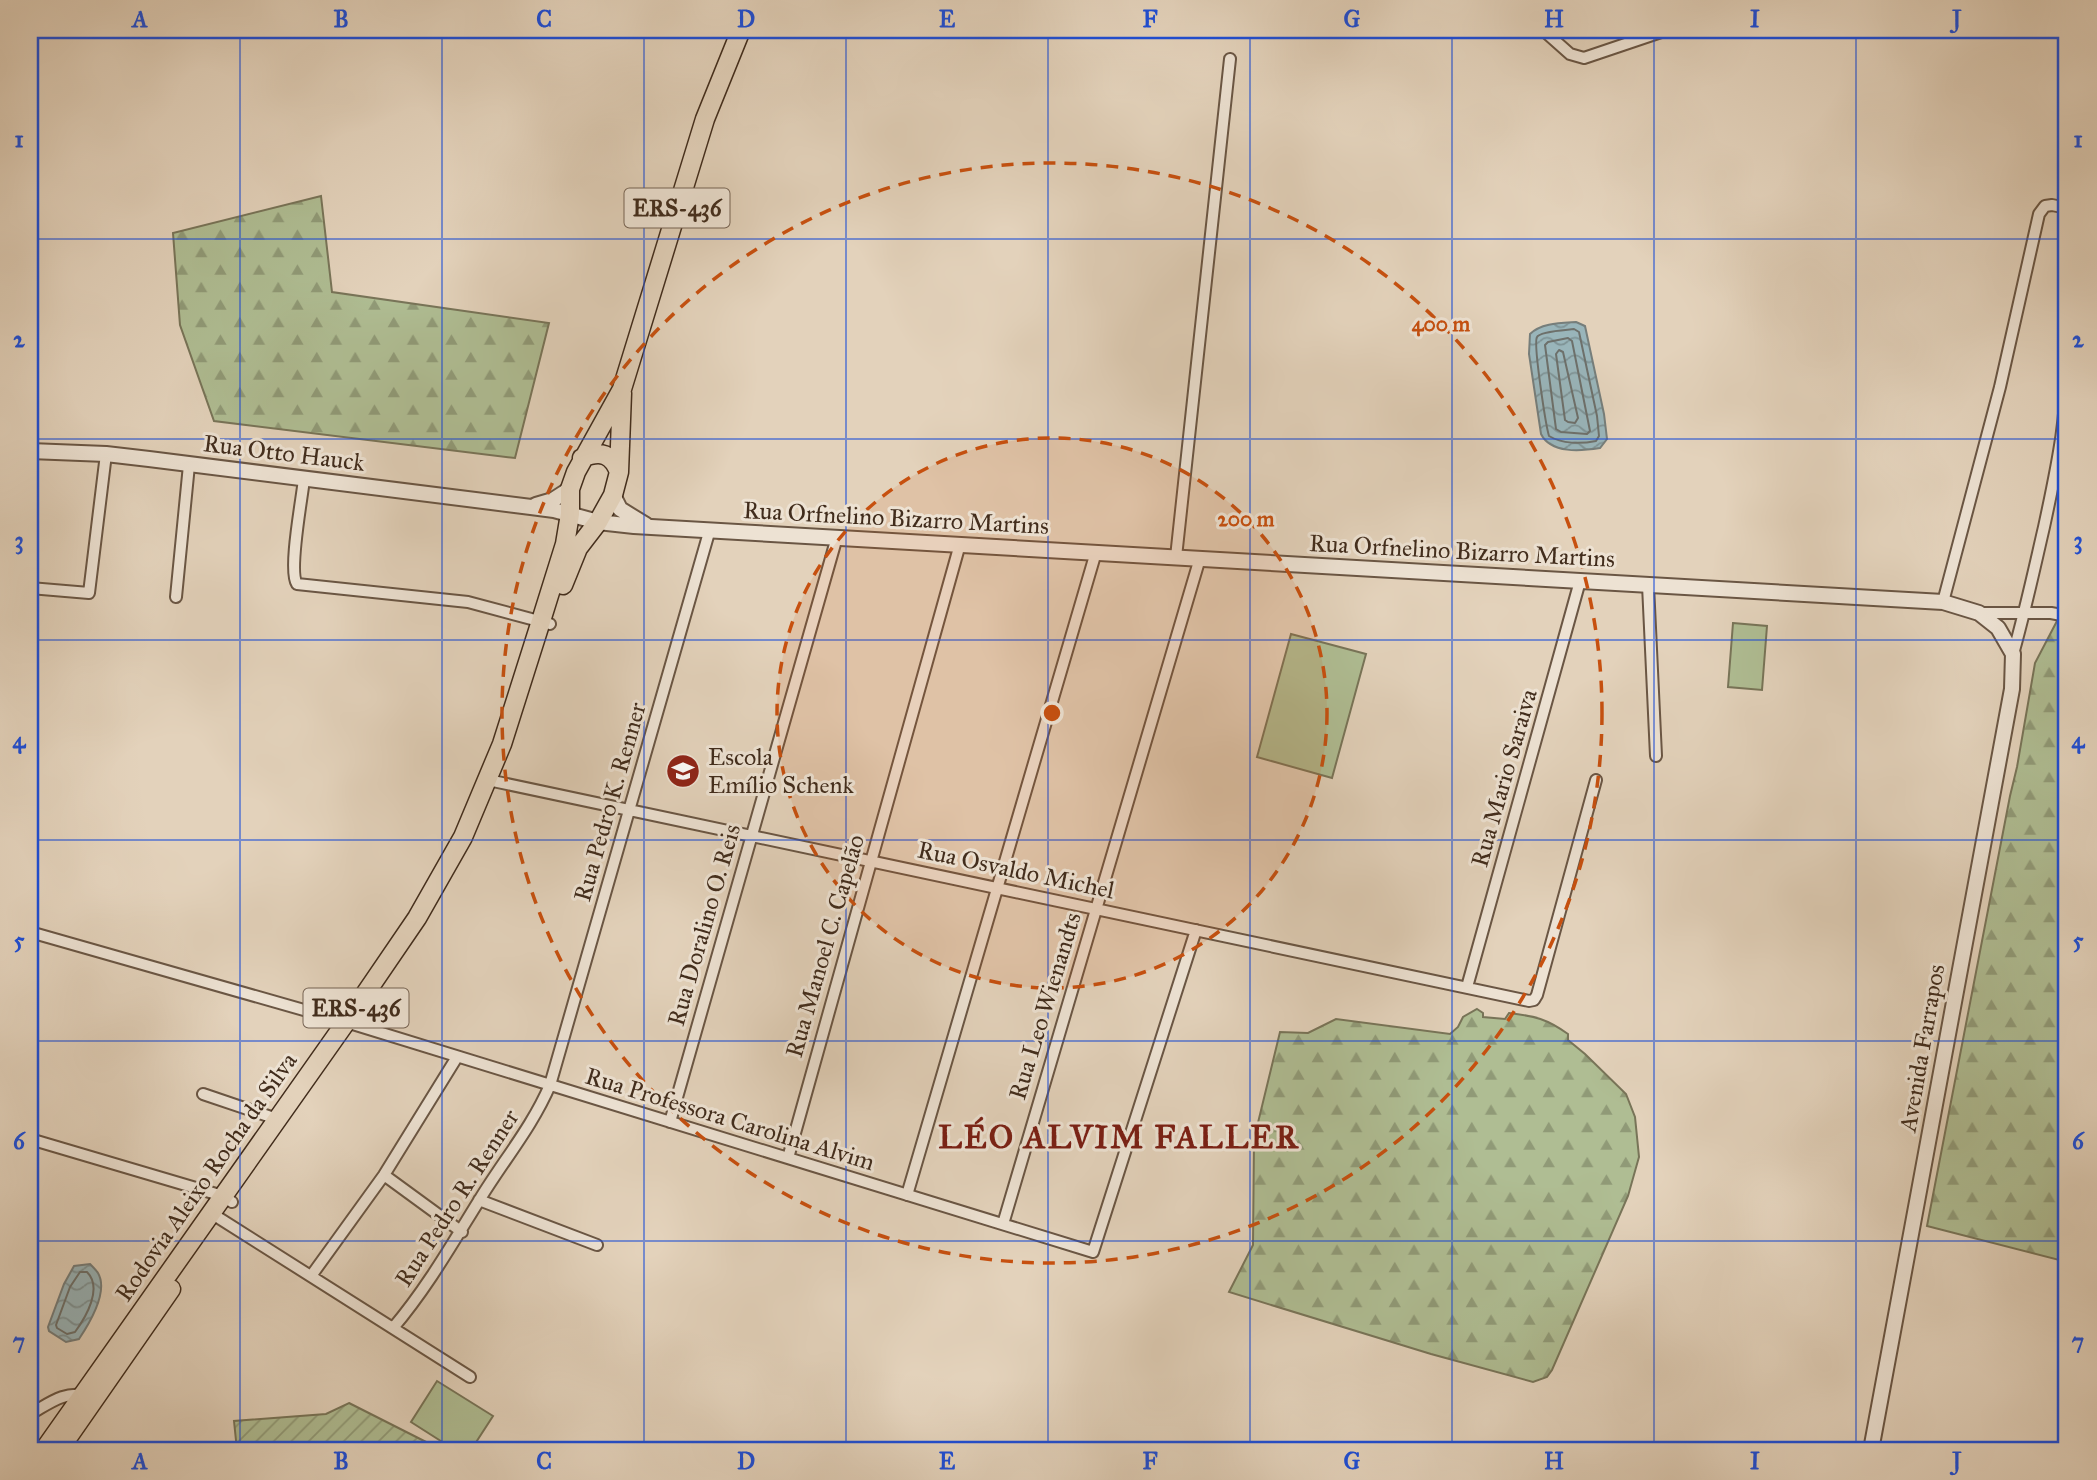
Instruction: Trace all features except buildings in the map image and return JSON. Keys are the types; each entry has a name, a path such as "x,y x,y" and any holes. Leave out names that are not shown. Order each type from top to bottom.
{"main road":[{"name":"Rodovia Aleixo Rocha da Silva","path":"228,1199 277,1119 425,925 471,843 493,781 527,702 565,544 570,514 570,489 582,458 622,390 705,119 741,30"},
{"name":"Rodovia Aleixo Rocha da Silva","path":"546,622 578,548 598,522 613,495 620,472 622,390"},
{"path":"582,458 590,454 609,457 620,472"},
{"name":"Rodovia Aleixo Rocha da Silva","path":"44,1450 88,1397 350,1024"},
{"name":"Rodovia Aleixo Rocha da Silva","path":"59,1450 88,1397"}],"street":[{"path":"1543,30 1570,54 1584,58 1667,30"},
{"path":"1176,557 1230,59"},
{"path":"1943,602 2000,387 2039,214 2045,206 2067,208"},
{"name":"Avenida Farrapos","path":"1871,1450 2012,689 2013,654 2063,458 2065,351"},
{"name":"Rua Otto Hauck","path":"30,451 106,454 531,507"},
{"path":"30,587 89,593 106,454"},
{"path":"176,597 189,465"},
{"path":"304,479 294,562 294,580 301,586 468,602 546,622"},
{"path":"531,507 553,500 570,489"},
{"path":"613,495 620,509 648,526"},
{"name":"Rua Orfnelino Bizarro Martins","path":"531,507 598,522 648,526 1943,602 1979,613"},
{"name":"Rua Pedro K. Renner","path":"550,1086 710,529"},
{"name":"Rua Doralino O. Reis","path":"670,1122 837,537"},
{"name":"Rua Manoel C. Capelão","path":"788,1158 960,544"},
{"path":"907,1195 1096,552"},
{"name":"Rua Leo Wienandts","path":"1003,1224 1200,558"},
{"name":"Rua Mario Saraiva","path":"1467,987 1580,581"},
{"path":"1648,584 1656,756"},
{"path":"1979,613 2024,612 2067,616"},
{"path":"1979,613 1998,628 2013,654"},
{"name":"Rua Osvaldo Michel","path":"493,781 1529,1001 1534,1000 1537,995 1596,780"},
{"name":"Rua Professora Carolina Alvim","path":"30,932 350,1024 1093,1252 1196,930"},
{"path":"311,1276 384,1175 457,1057"},
{"name":"Rua Pedro R. Renner","path":"393,1328 416,1301 462,1232 479,1200 531,1124 550,1086"},
{"path":"203,1094 277,1119"},
{"path":"30,1139 228,1199"},
{"path":"384,1175 462,1232"},
{"path":"479,1200 597,1245"},
{"path":"215,1216 470,1377"},
{"path":"30,1414 66,1395 75,1393 88,1397"}],"green space":[{"path":"321,196 332,292 549,323 515,458 214,421 180,325 173,233"},
{"path":"2057,621 2067,623 2067,1262 1927,1226 2035,663"},
{"path":"1733,623 1767,626 1762,690 1728,687"},
{"path":"1291,634 1366,654 1332,778 1257,757"},
{"path":"1477,1009 1483,1013 1483,1017 1505,1019 1509,1013 1534,1017 1568,1034 1568,1040 1626,1094 1635,1117 1639,1157 1628,1196 1552,1370 1547,1377 1533,1382 1431,1354 1229,1292 1253,1245 1254,1139 1280,1032 1308,1033 1336,1019 1450,1034 1458,1027 1463,1017"},
{"path":"437,1381 493,1416 471,1450 455,1450 411,1422"},
{"path":"349,1403 442,1450 237,1450 234,1421 326,1414"}],"water":[{"path":"1576,322 1585,326 1607,439 1600,448 1567,450 1552,445 1541,434 1529,354 1530,334 1545,326"},
{"path":"90,1264 101,1281 99,1298 79,1339 66,1342 49,1331 48,1327 64,1284 74,1266"}],"place":[{"name":"Escola Emílio Schenk","path":"683,771"}],"district":[{"name":"LÉO ALVIM FALLER","path":"1119,1137"}]}
